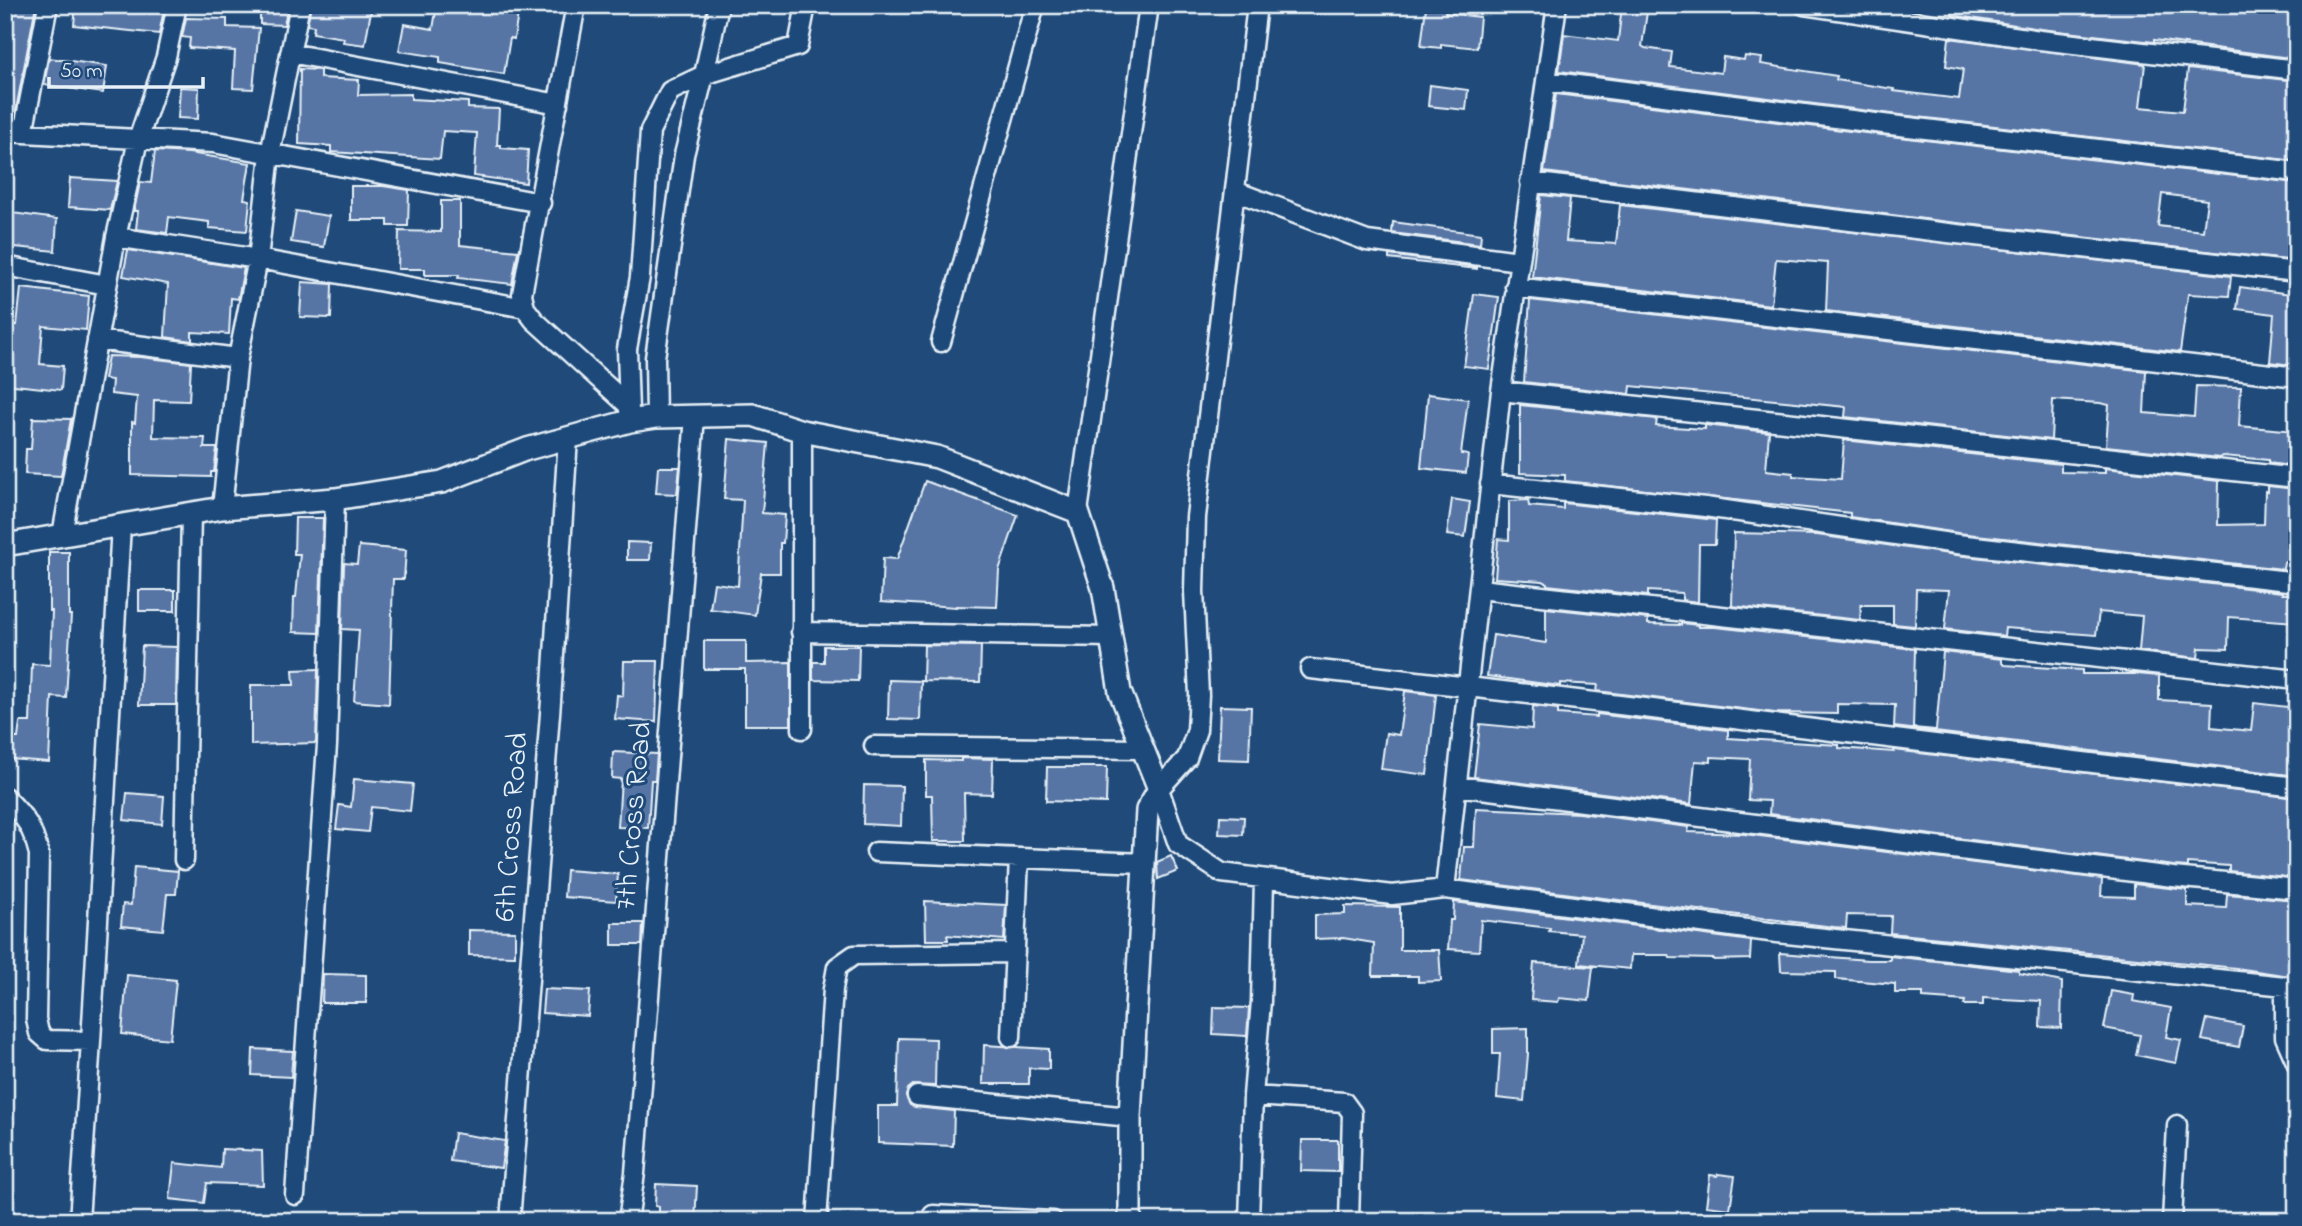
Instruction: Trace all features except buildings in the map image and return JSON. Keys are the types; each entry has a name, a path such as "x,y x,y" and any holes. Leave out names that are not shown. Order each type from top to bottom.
{"street":[{"path":"48,5 14,132 214,143 541,203"},
{"path":"62,535 116,237 138,140 166,57 177,5"},
{"path":"222,508 238,358 257,258 270,154 300,5"},
{"path":"656,417 655,358 684,155 719,5"},
{"path":"629,414 627,349 640,277 650,131 670,91 704,75 798,46 806,5"},
{"path":"941,342 1035,5"},
{"path":"1149,5 1078,512 1103,587 1120,692 1178,844 1222,873 1264,880 1392,895 1446,889 1777,933 2285,986 2285,1037 2297,1064"},
{"path":"1130,1221 1130,1117 1147,810 1159,789 1187,758 1197,730 1199,695 1194,591 1196,517 1257,5"},
{"path":"1446,889 1501,391 1557,5"},
{"path":"1804,5 2040,40 2297,70"},
{"path":"574,6 541,203 522,294 525,308 534,320 629,414"},
{"path":"290,53 558,104"},
{"path":"1546,81 1891,125 2297,172"},
{"path":"1531,182 2297,272"},
{"path":"1235,191 1367,240 1519,261"},
{"path":"116,237 257,258 525,308"},
{"path":"5,266 107,285"},
{"path":"1515,287 2297,377"},
{"path":"97,340 238,358"},
{"path":"1501,391 2297,478"},
{"path":"5,545 222,508 335,499 442,482 629,414 656,417 753,415 802,431 937,457 1078,512"},
{"name":"7th Cross Road","path":"628,1221 635,1173 695,416"},
{"path":"802,431 802,729"},
{"name":"6th Cross Road","path":"510,1221 550,714 568,438"},
{"path":"1490,484 1704,507 1957,544 2297,582"},
{"path":"295,1195 327,744 335,499"},
{"path":"184,860 191,514"},
{"path":"79,1221 121,525"},
{"path":"1479,589 2297,680"},
{"path":"801,632 1111,637"},
{"path":"1310,669 2297,787"},
{"path":"874,746 1143,749"},
{"path":"1457,786 2173,877 2297,889"},
{"path":"5,797 26,818 39,854 36,1019 39,1033 47,1040 91,1041"},
{"path":"876,852 1145,863"},
{"path":"1011,1037 1018,858"},
{"path":"1250,1221 1253,1096 1261,1001 1264,880"},
{"path":"817,1221 833,989 837,967 854,955 1014,953"},
{"path":"917,1096 1130,1117"},
{"path":"1253,1096 1344,1102 1352,1113 1349,1221"},
{"path":"2172,1221 2177,1125"},
{"path":"933,1215 1053,1221"}]}
